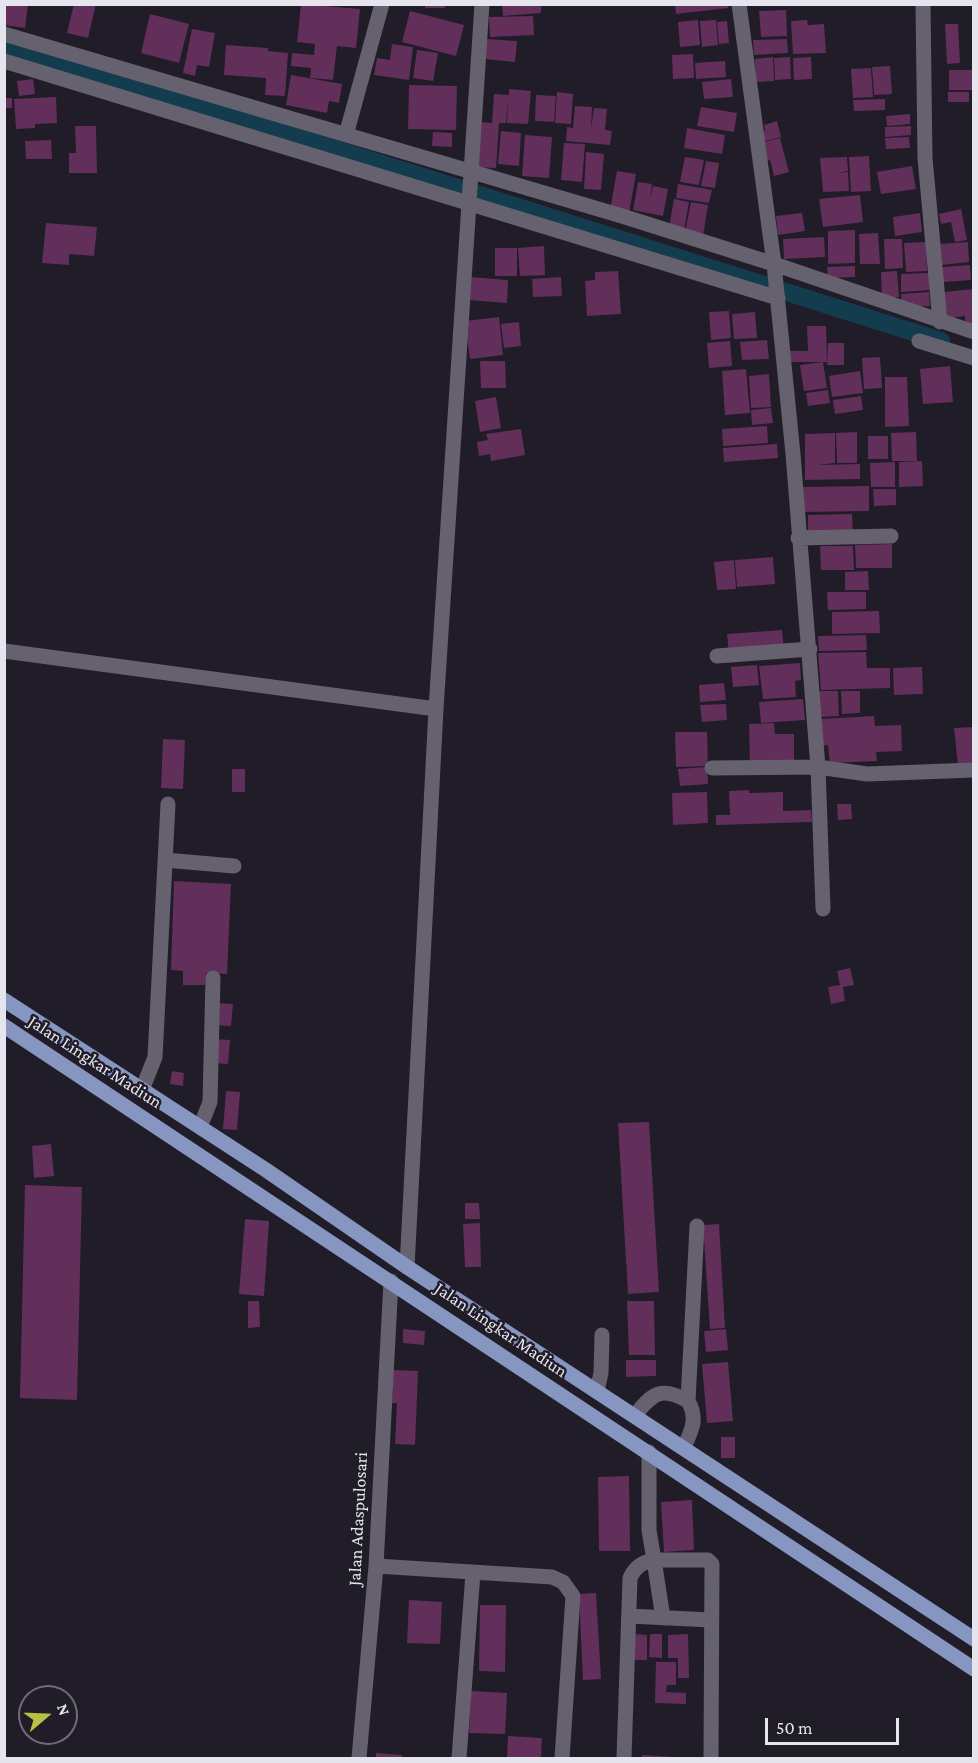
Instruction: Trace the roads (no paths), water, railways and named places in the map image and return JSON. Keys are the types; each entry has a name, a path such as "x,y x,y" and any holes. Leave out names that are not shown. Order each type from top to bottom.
{"main road":[{"name":"Jalan Lingkar Madiun","path":"4,1000 974,1639"},
{"name":"Jalan Lingkar Madiun","path":"4,1026 974,1669"}],"street":[{"path":"346,135 382,4"},
{"path":"407,1267 436,709 460,326 473,173 482,4"},
{"path":"739,4 778,296 798,538 810,649 818,767 823,909"},
{"path":"923,4 925,159 940,322"},
{"path":"4,34 473,173 775,266 974,332"},
{"path":"4,61 778,296"},
{"path":"919,341 974,358"},
{"path":"798,538 891,536"},
{"path":"717,656 810,649"},
{"path":"4,651 436,709"},
{"path":"712,768 818,767 867,774 974,770"},
{"path":"142,1090 155,1057 168,804"},
{"path":"165,860 234,866"},
{"path":"200,1127 210,1102 213,978"},
{"path":"684,1447 693,1428 694,1416 688,1401 697,1226"},
{"name":"Jalan Adaspulosari","path":"359,1758 376,1566 391,1281"},
{"path":"597,1391 601,1373 602,1335"},
{"path":"635,1415 649,1399 664,1392 672,1392 688,1401"},
{"path":"649,1452 649,1530 663,1618"},
{"path":"624,1758 630,1578 634,1570 643,1562 654,1560 711,1562 711,1758"},
{"path":"376,1566 552,1577 570,1588 573,1596 562,1758"},
{"path":"459,1758 473,1573"},
{"path":"629,1616 711,1620"}],"waterway":[{"path":"4,44 941,341"}]}
